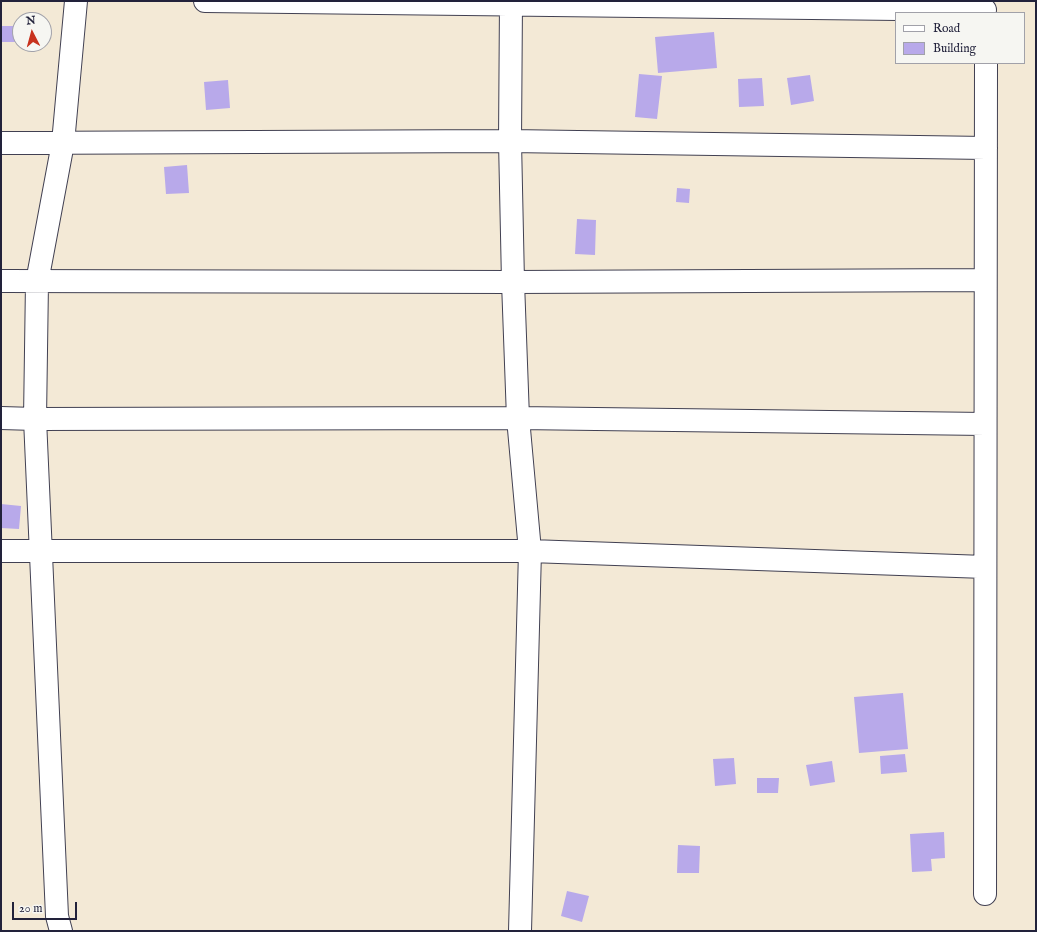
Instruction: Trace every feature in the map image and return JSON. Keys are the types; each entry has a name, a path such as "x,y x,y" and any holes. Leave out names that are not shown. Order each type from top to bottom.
{"street":[{"path":"61,931 57,916 35,419 37,282 63,143 76,1"},
{"path":"205,1 986,8"},
{"path":"511,3 510,141 513,282 518,418 530,551 520,931"},
{"path":"985,894 986,64"},
{"path":"1,143 510,141 986,148"},
{"path":"1,281 513,282 986,280"},
{"path":"1,418 518,418 985,424"},
{"path":"1,551 530,551 985,567"}],"building":[{"path":"1,26 12,26 12,42 1,42"},
{"path":"714,32 717,68 658,73 655,37"},
{"path":"639,74 662,76 657,119 635,117"},
{"path":"810,75 814,101 791,105 787,78"},
{"path":"762,78 764,106 739,107 738,79"},
{"path":"228,80 230,108 206,110 204,82"},
{"path":"187,165 189,193 166,194 164,167"},
{"path":"677,188 690,189 689,203 676,202"},
{"path":"577,219 596,220 595,255 575,254"},
{"path":"1,504 21,506 19,529 1,528"},
{"path":"903,693 908,749 859,753 854,697"},
{"path":"905,754 907,772 881,774 880,756"},
{"path":"734,758 736,784 715,786 713,759"},
{"path":"832,761 835,782 810,786 806,765"},
{"path":"757,778 779,778 778,793 757,793"},
{"path":"944,832 945,858 931,859 932,871 912,872 910,834"},
{"path":"678,845 700,846 699,873 677,873"},
{"path":"567,891 589,896 582,922 561,916"}]}
